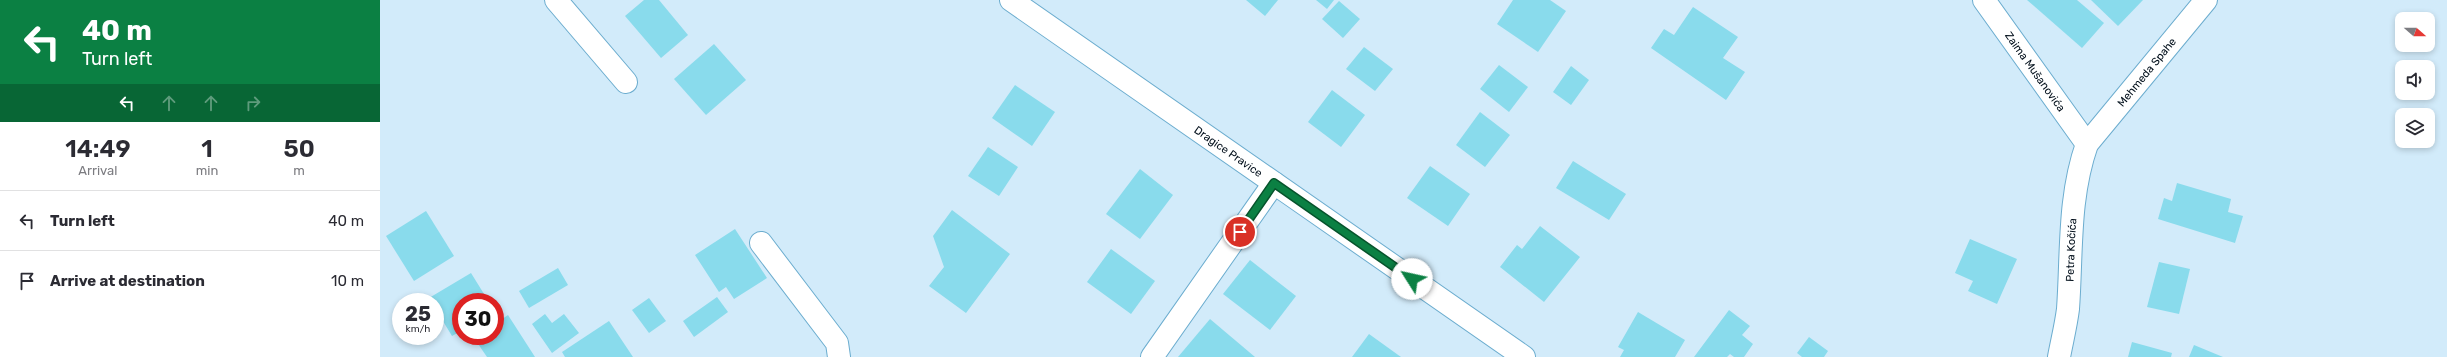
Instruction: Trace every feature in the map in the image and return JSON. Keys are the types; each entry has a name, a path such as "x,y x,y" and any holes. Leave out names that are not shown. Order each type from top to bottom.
{"street":[{"path":"556,0 626,82"},
{"name":"Dragice Pravice","path":"1011,0 1524,357"},
{"name":"Zaima Mušanovića","path":"1984,0 2087,144"},
{"name":"Mehmeda Spahe","path":"2087,144 2206,0"},
{"name":"Petra Kočića","path":"2058,357 2068,311 2073,195 2079,168 2087,144"},
{"path":"1152,357 1274,183"},
{"path":"761,243 837,343 839,357"}],"building":[{"path":"644,0 659,0 688,35 661,58 625,16"},
{"path":"1246,0 1278,0 1265,16"},
{"path":"1316,0 1334,0 1327,9"},
{"path":"1513,0 1550,0 1566,11 1538,52 1497,24"},
{"path":"2027,0 2077,0 2104,23 2082,48"},
{"path":"2091,0 2143,0 2118,26"},
{"path":"1339,1 1360,19 1343,38 1322,19"},
{"path":"1693,7 1738,37 1723,58 1745,72 1726,100 1651,48 1664,29 1674,35"},
{"path":"714,44 746,80 706,115 674,79"},
{"path":"1364,47 1393,69 1375,91 1346,69"},
{"path":"1499,65 1528,87 1509,112 1480,89"},
{"path":"1571,66 1589,80 1571,105 1553,92"},
{"path":"1015,85 1055,112 1032,146 992,118"},
{"path":"1332,90 1365,115 1341,147 1308,122"},
{"path":"1480,112 1510,135 1485,167 1456,145"},
{"path":"988,147 1018,167 999,196 968,176"},
{"path":"1573,161 1626,194 1609,220 1556,188"},
{"path":"1430,166 1470,194 1448,226 1407,198"},
{"path":"1140,169 1173,195 1140,239 1106,214"},
{"path":"2177,183 2231,199 2228,212 2243,216 2235,243 2158,219 2164,198 2172,201"},
{"path":"952,210 1010,254 966,313 929,286 944,267 933,236"},
{"path":"426,211 454,256 414,281 386,236"},
{"path":"1540,226 1580,257 1544,302 1500,267 1517,245 1522,249"},
{"path":"735,229 767,278 734,299 726,287 719,292 695,255"},
{"path":"1970,239 2017,259 1997,304 1968,291 1973,281 1955,273"},
{"path":"1111,249 1155,281 1131,314 1087,282"},
{"path":"1250,260 1296,296 1270,330 1223,294"},
{"path":"2159,262 2190,269 2179,314 2147,307"},
{"path":"558,268 568,285 529,308 519,291"},
{"path":"471,273 483,293 452,293 452,336 444,323 444,293 437,293"},
{"path":"717,297 728,312 694,337 683,321"},
{"path":"649,298 666,321 649,333 632,310"},
{"path":"1729,310 1750,326 1742,335 1753,344 1744,357 1734,357 1730,354 1727,357 1694,357"},
{"path":"1638,312 1685,340 1675,357 1620,357 1624,350 1618,347"},
{"path":"545,314 552,323 564,314 579,333 552,353 532,324"},
{"path":"508,315 535,357 487,357 479,345 504,345 504,318"},
{"path":"1210,319 1255,357 1178,357"},
{"path":"609,321 633,357 565,357 562,352"},
{"path":"1369,334 1401,357 1352,357"},
{"path":"1809,337 1828,351 1824,357 1802,357 1797,353"},
{"path":"2132,342 2172,353 2171,357 2128,357"},
{"path":"2194,345 2223,357 2189,357"}],"route":[{"path":"1240,232 1274,183 1412,279"}]}
